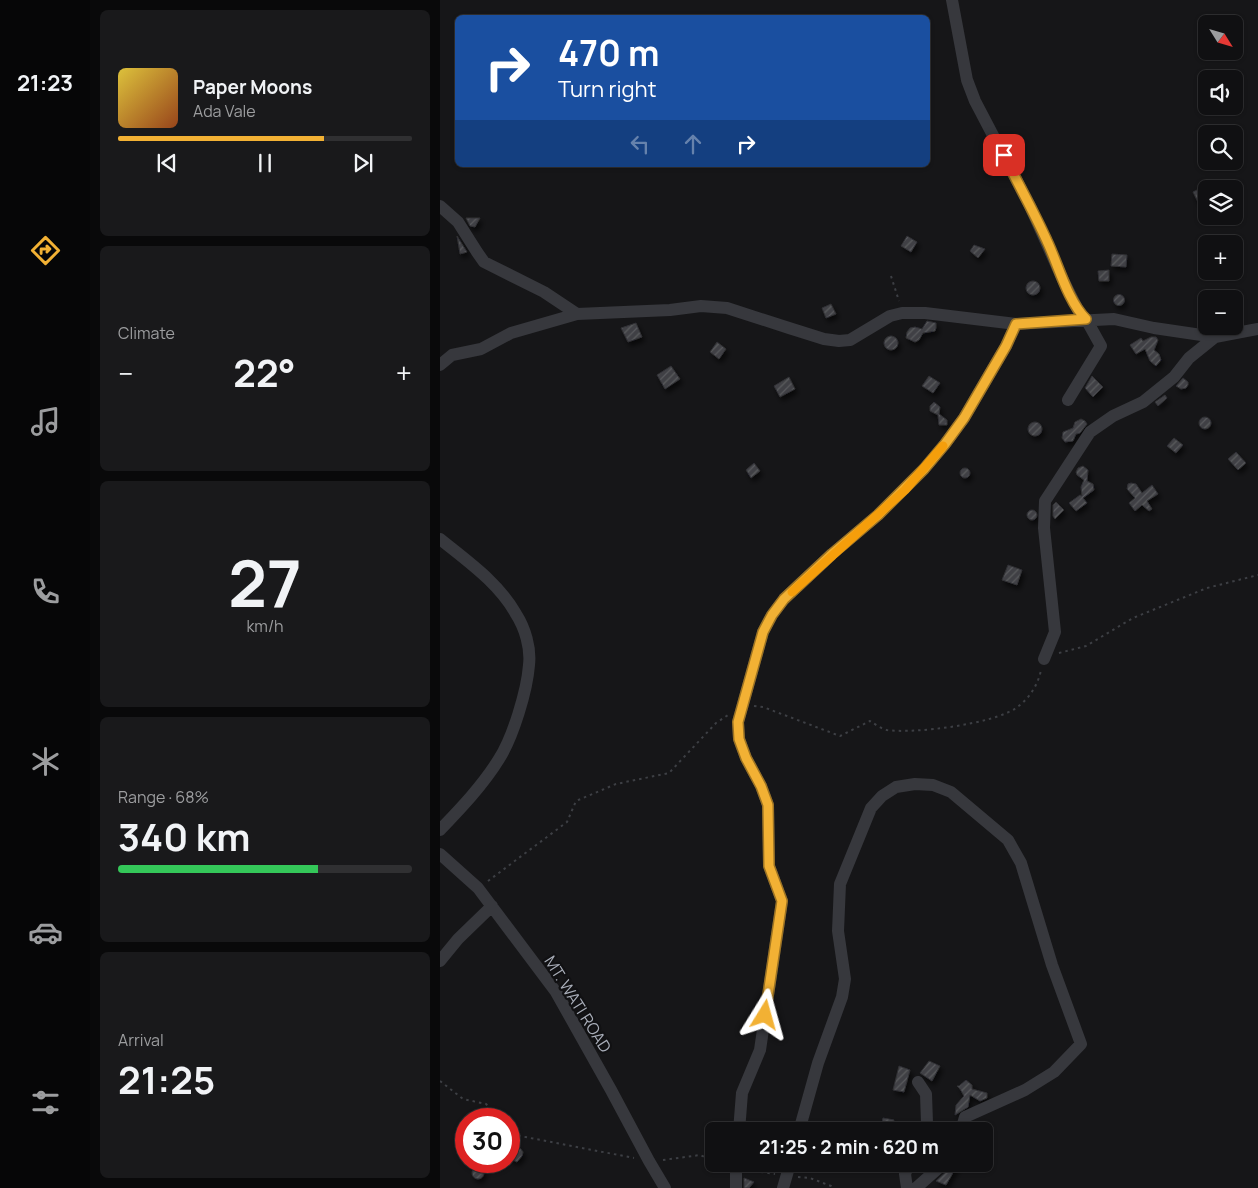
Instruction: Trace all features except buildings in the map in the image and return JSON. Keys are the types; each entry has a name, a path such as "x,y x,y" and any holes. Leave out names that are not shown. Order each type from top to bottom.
{"street":[{"path":"952,0 967,80 975,101 1030,206 1080,314 1086,319 1101,346 1068,400"},
{"path":"440,206 458,222 484,262 544,292 577,314"},
{"path":"440,365 452,356 481,349 510,333 577,314 714,306 727,308 806,334 839,341 850,340 890,316 902,313 925,313 1016,324 1114,318 1154,328 1215,337 1258,329"},
{"path":"740,1122 742,1093 760,1050 782,901 769,866 768,805 739,739 738,722 763,632 772,615 784,599 832,554 878,515 924,469 945,444 964,418 1006,346 1016,324"},
{"path":"1044,659 1054,632 1044,528 1045,501 1090,432 1113,416 1143,402 1174,377 1189,358 1215,337"},
{"path":"440,539 481,572 516,613 527,638 529,664 523,696 513,728 500,758 478,788 440,830"},
{"path":"802,1122 818,1063 842,997 845,979 838,930 840,884 871,808 882,796 896,787 915,784 934,785 951,792 1008,840 1021,863 1052,965 1081,1044 1054,1072 1025,1090 965,1117 964,1122"},
{"name":"MT. WATI ROAD","path":"440,854 478,888 556,992 665,1188"},
{"path":"440,961 458,939 492,906"},
{"path":"918,1082 926,1094 927,1122"},
{"path":"736,1172 736,1188"},
{"path":"783,1188 788,1172"},
{"path":"906,1172 907,1188"},
{"path":"916,1188 934,1172"}],"path":[{"path":"891,276 902,313"},
{"path":"478,888 567,822 576,801 616,784 669,773 716,723 743,704 763,707 840,736 870,721 886,730 936,729 1000,716 1016,708 1030,694 1040,678 1044,659 1086,646 1133,618 1207,588 1258,575"},
{"path":"440,1081 463,1099 486,1104 490,1108"},
{"path":"520,1136 649,1161 700,1155 705,1157"}],"slow traffic":[{"path":"792,592 905,490 943,446"}],"route":[{"path":"765,1015 782,901 769,866 768,805 739,739 738,722 763,632 772,615 784,599 905,490 945,444 964,418 1006,346 1016,324 1086,319 1080,314 1063,280 1047,240 1036,222 1004,155"}]}
